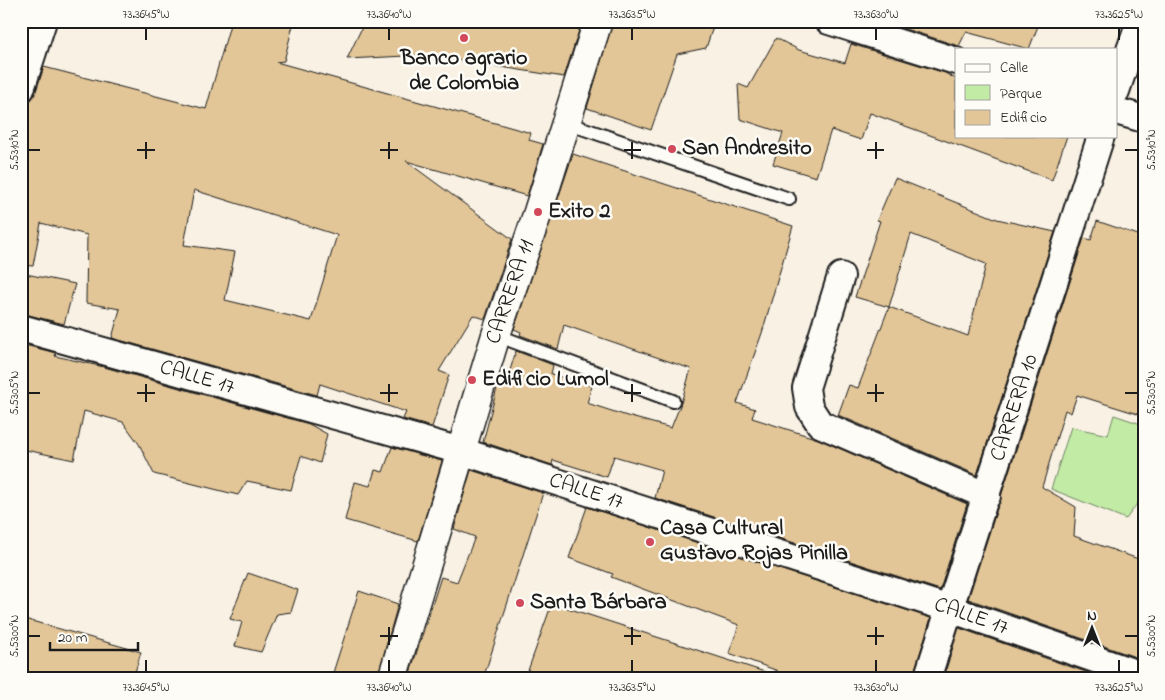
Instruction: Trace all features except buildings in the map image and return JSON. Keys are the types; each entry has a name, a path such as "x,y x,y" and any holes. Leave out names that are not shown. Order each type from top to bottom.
{"main road":[{"name":"CARRERA 11","path":"392,679 496,335 567,123 598,21"}],"street":[{"path":"21,89 43,21"},
{"path":"830,21 955,61"},
{"path":"1118,85 1140,21"},
{"path":"1118,111 1144,119"},
{"name":"CARRERA 10","path":"927,679 1100,138"},
{"path":"841,276 806,388 808,407 820,424 987,496"},
{"name":"CALLE 17","path":"21,328 461,452 950,609 1144,676"}],"lane":[{"path":"567,123 789,199"},
{"path":"496,335 673,401"}],"green space":[{"path":"1114,415 1144,425 1144,502 1139,501 1126,519 1051,489 1071,427 1108,435"}],"place":[{"name":"Banco agrario de Colombia","path":"464,38"},
{"name":"San Andresito","path":"672,149"},
{"name":"Exito 2","path":"538,212"},
{"name":"Edificio Lumol","path":"472,380"},
{"name":"Casa Cultural Gustavo Rojas Pinilla","path":"650,542"},
{"name":"Santa Bárbara","path":"520,603"}]}
